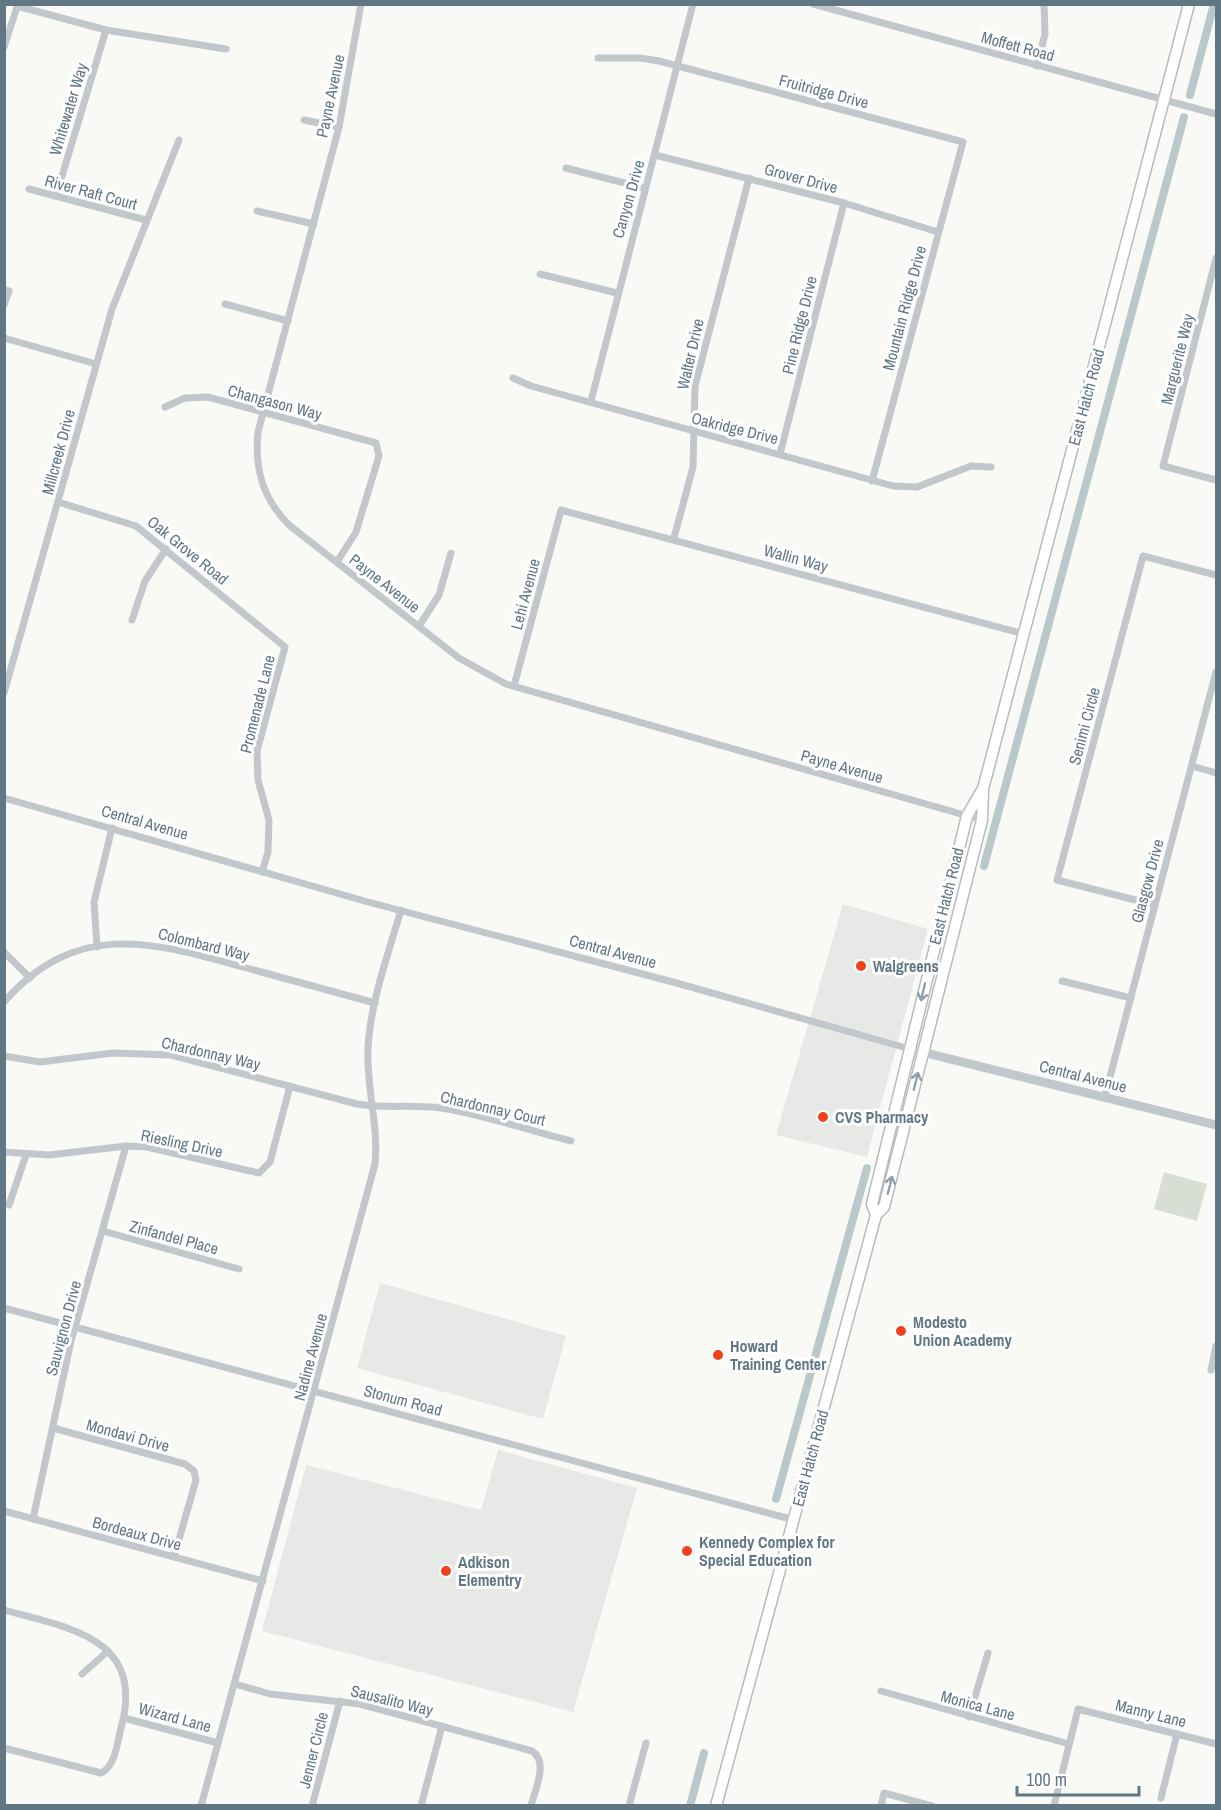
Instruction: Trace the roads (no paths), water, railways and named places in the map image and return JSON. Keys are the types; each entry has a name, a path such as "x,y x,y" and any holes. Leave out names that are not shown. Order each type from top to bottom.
{"main road":[{"name":"East Hatch Road","path":"876,1215 872,1204 967,816 982,789 1190,4"},
{"name":"East Hatch Road","path":"716,1806 876,1215 884,1207 982,820 982,789"}],"street":[{"name":"Payne Avenue","path":"361,4 339,127 263,414 256,458 267,495 289,525 469,665 514,686 982,820"},
{"name":"Canyon Drive","path":"591,401 693,4"},
{"name":"Moffett Road","path":"813,4 1216,114"},
{"path":"850,15 853,4"},
{"path":"1037,66 1045,34 1044,4"},
{"path":"4,47 18,5 106,30 226,49"},
{"name":"Whitewater Way","path":"56,196 106,30"},
{"name":"Fruitridge Drive","path":"598,58 639,58 677,66 963,142"},
{"path":"304,120 339,127"},
{"name":"Millcreek Drive","path":"5,690 112,309 179,140"},
{"name":"Mountain Ridge Drive","path":"872,480 963,142"},
{"name":"Grover Drive","path":"655,155 844,203 938,232"},
{"path":"566,168 644,188"},
{"name":"Walter Drive","path":"674,538 693,467 695,386 749,178"},
{"name":"River Raft Court","path":"29,189 147,220"},
{"name":"Pine Ridge Drive","path":"780,454 844,203"},
{"path":"257,211 314,224"},
{"name":"Marguerite Way","path":"1216,258 1163,466 1216,480"},
{"path":"540,274 617,293"},
{"path":"4,305 7,290"},
{"path":"225,304 288,321"},
{"path":"4,338 96,364"},
{"name":"Oakridge Drive","path":"513,378 531,386 893,486 917,487 971,466 991,467"},
{"name":"Changason Way","path":"165,406 185,398 208,397 263,414 367,440 378,445 380,456 356,532 337,562"},
{"name":"Oak Grove Road","path":"58,502 126,521 166,549 285,647"},
{"name":"Wallin Way","path":"561,510 674,538 1024,634"},
{"name":"Lehi Avenue","path":"514,686 561,510"},
{"path":"132,620 145,580 166,549"},
{"path":"419,626 439,595 451,553"},
{"name":"Senimi Circle","path":"1155,905 1057,880 1143,556 1216,575"},
{"name":"Promenade Lane","path":"262,872 268,852 269,820 258,780 257,751 285,647"},
{"name":"Glasgow Drive","path":"1105,1096 1216,672"},
{"path":"1192,766 1216,773"},
{"name":"Central Avenue","path":"4,798 262,872 910,1049 1216,1125"},
{"path":"98,946 94,902 112,828"},
{"name":"Nadine Avenue","path":"201,1806 375,1164 376,1136 368,1048 375,1003 401,910"},
{"name":"Colombard Way","path":"4,1002 30,978 63,958 98,946 136,943 156,945 375,1003"},
{"path":"4,952 30,978"},
{"path":"1062,981 1131,998"},
{"name":"Chardonnay Way","path":"4,1056 40,1062 113,1053 158,1054 373,1107"},
{"name":"Riesling Drive","path":"4,1152 26,1155 69,1154 126,1146 164,1150 259,1173 270,1162 290,1086"},
{"name":"Chardonnay Court","path":"373,1107 417,1106 455,1110 572,1141"},
{"name":"Sauvignon Drive","path":"33,1519 71,1341 126,1146"},
{"path":"9,1204 26,1155"},
{"name":"Zinfandel Place","path":"102,1231 239,1269"},
{"name":"Stonum Road","path":"4,1308 794,1520"},
{"path":"1211,1370 1216,1346"},
{"name":"Mondavi Drive","path":"52,1428 185,1464 194,1471 196,1480 174,1557"},
{"name":"Bordeaux Drive","path":"4,1511 263,1581"},
{"path":"4,1610 83,1633 108,1651 123,1679 126,1703 111,1764 105,1771 97,1773 4,1748"},
{"path":"82,1674 108,1651"},
{"path":"969,1717 987,1653"},
{"name":"Sausalito Way","path":"235,1684 270,1694 340,1701 532,1751 538,1756 541,1768 531,1806"},
{"name":"Monica Lane","path":"881,1691 1069,1744"},
{"name":"Jenner Circle","path":"312,1806 340,1701"},
{"name":"Manny Lane","path":"1069,1744 1078,1709 1216,1744"},
{"name":"Wizard Lane","path":"124,1718 218,1743"},
{"path":"421,1806 442,1726"},
{"path":"1161,1797 1177,1734"},
{"path":"629,1806 646,1743"},
{"path":"1054,1806 1069,1744"},
{"path":"881,1806 884,1793 932,1806"}],"waterway":[{"path":"1190,95 1214,4"},
{"path":"984,866 1184,117"},
{"path":"776,1499 867,1168"},
{"path":"690,1806 704,1753"}],"place":[{"name":"Walgreens","path":"861,966"},
{"name":"CVS Pharmacy","path":"823,1117"},
{"name":"Modesto Union Academy","path":"901,1331"},
{"name":"Howard Training Center","path":"718,1355"},
{"name":"Kennedy Complex for Special Education","path":"687,1551"},
{"name":"Adkison Elementry","path":"446,1571"}]}
